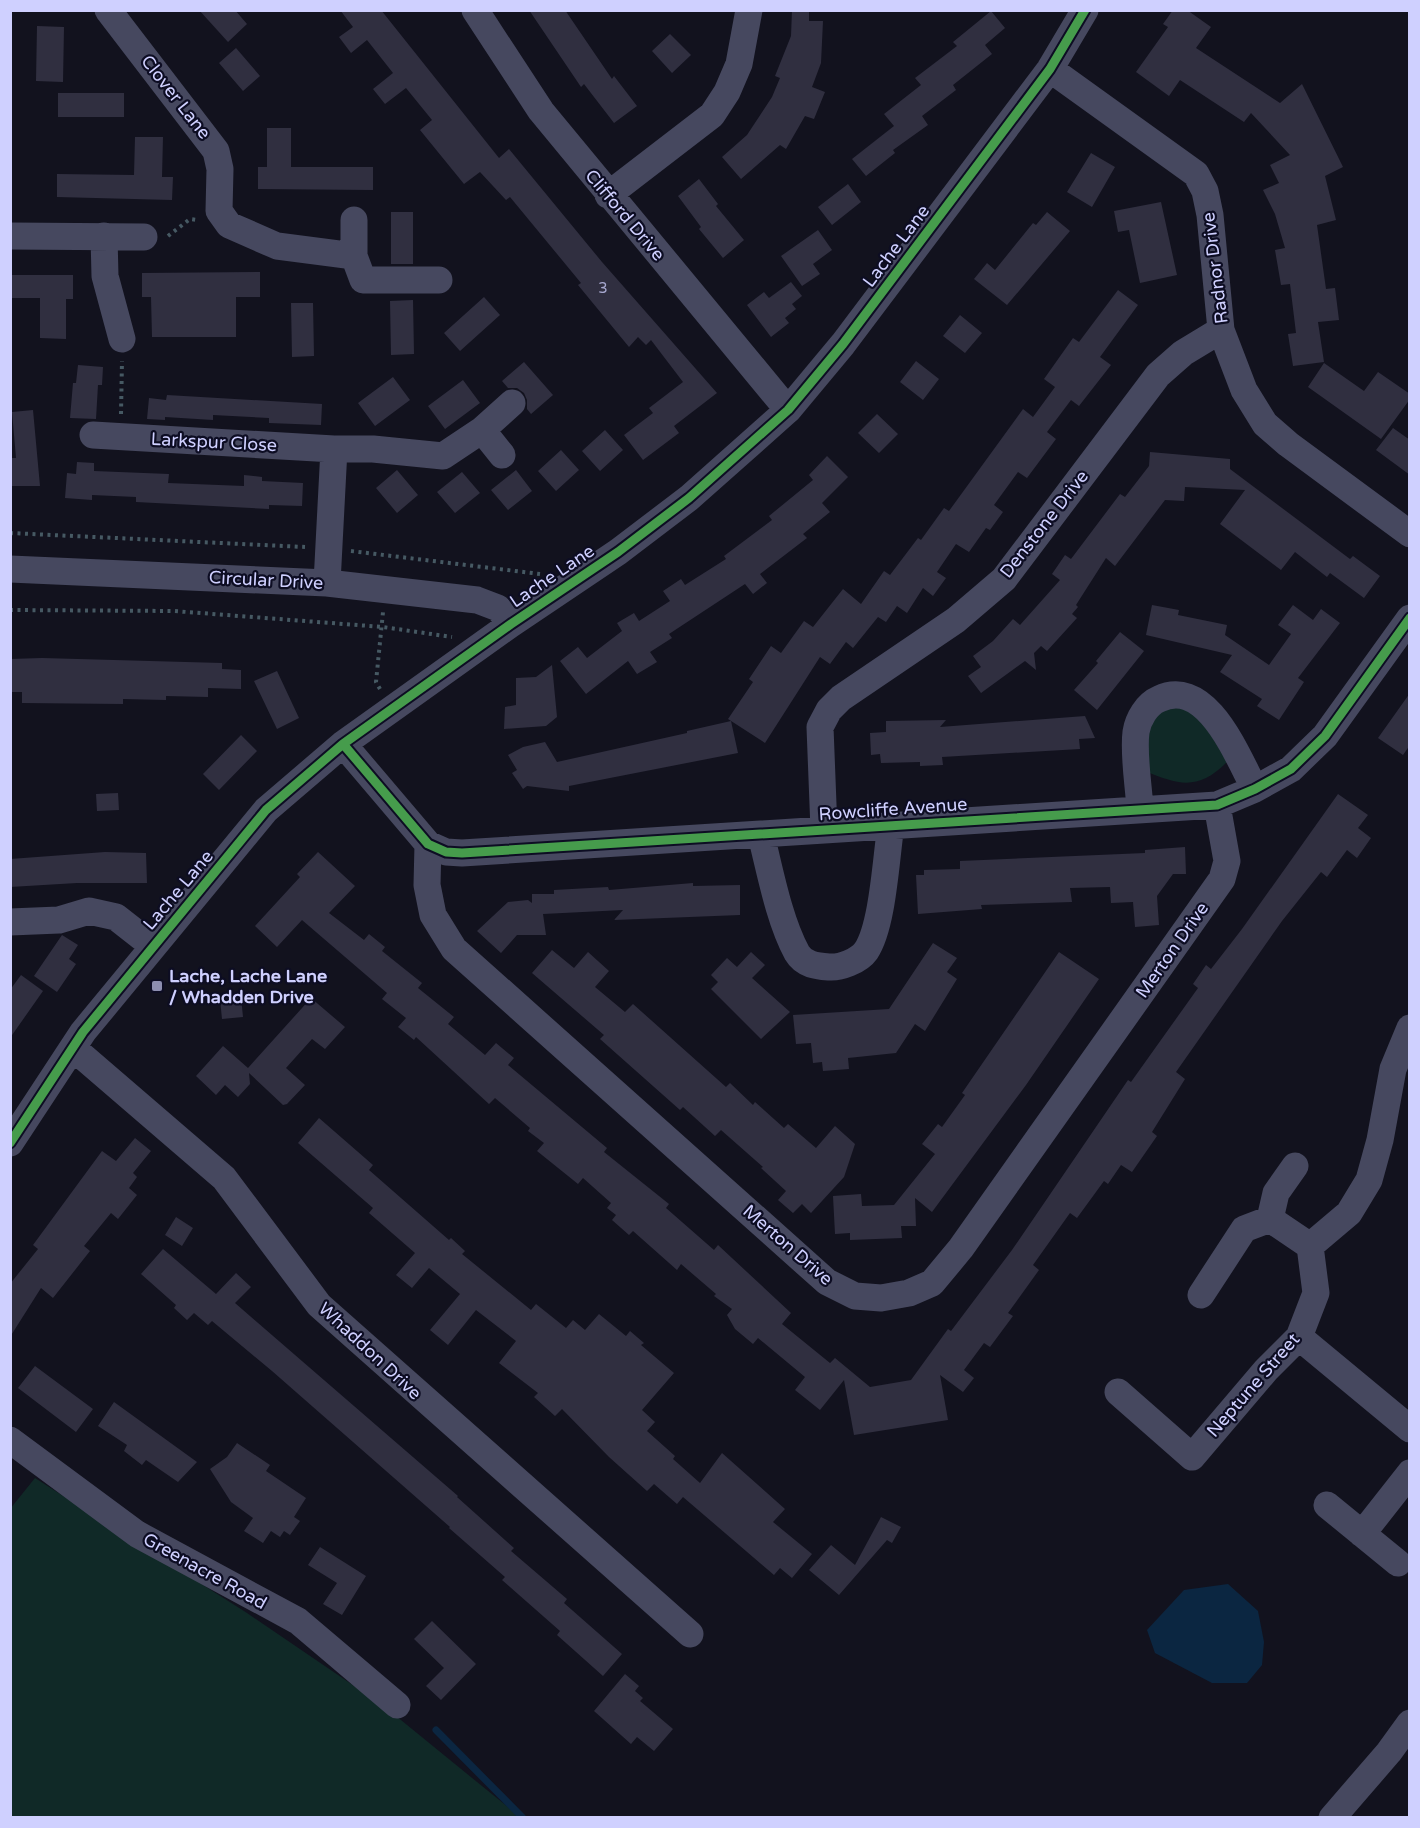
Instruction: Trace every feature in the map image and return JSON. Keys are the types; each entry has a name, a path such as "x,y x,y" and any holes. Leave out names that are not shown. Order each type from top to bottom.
{"street":[{"name":"Clover Lane","path":"108,10 216,151 220,168 219,211 229,225"},
{"name":"Clifford Drive","path":"475,10 541,111 608,195 788,410"},
{"path":"608,195 712,116 727,92 739,64 749,10"},
{"name":"Lache Lane","path":"10,1143 73,1048 153,946 266,810 344,744 689,498 788,410 843,344 1050,69 1085,10"},
{"name":"Radnor Drive","path":"1050,69 1196,174 1204,191 1209,216 1221,330 1244,390 1265,424 1410,534"},
{"path":"354,220 354,256 363,280 439,279"},
{"path":"229,225 277,246 354,256"},
{"path":"10,236 144,237"},
{"path":"104,236 105,276 122,339"},
{"name":"Denstone Drive","path":"824,830 820,727 829,710 841,698 956,620 1004,579 1158,375 1183,353 1221,330"},
{"name":"Larkspur Close","path":"93,435 334,449 373,449 443,456 482,430 512,403"},
{"path":"482,430 502,454"},
{"path":"327,583 334,449"},
{"name":"Circular Drive","path":"10,569 327,583 477,600 498,608 511,624"},
{"name":"Rowcliffe Avenue","path":"428,844 446,852 462,853 1217,805 1255,789 1291,769 1325,736 1410,618"},
{"path":"1140,810 1136,732 1149,705 1171,695 1185,694 1198,700 1218,724 1255,789"},
{"path":"344,744 428,844"},
{"name":"Merton Drive","path":"428,844 427,885 433,915 454,949 827,1282 855,1296 880,1298 909,1293 932,1283 961,1248 1222,879 1227,861 1217,805"},
{"name":"Rowcliffe Avenue","path":"760,835 776,893 798,955 811,965 834,967 854,960 865,952 876,928 891,825"},
{"path":"10,922 59,920 89,911 116,917 153,946"},
{"path":"1270,1220 1310,1246 1349,1213 1369,1180 1380,1140 1393,1070 1410,1028"},
{"name":"Whaddon Drive","path":"73,1048 224,1178 319,1305 690,1634"},
{"path":"1270,1220 1276,1193 1295,1166"},
{"path":"1201,1295 1244,1229 1270,1220"},
{"name":"Neptune Street","path":"1118,1392 1192,1457 1266,1370 1299,1337 1316,1293 1310,1246"},
{"path":"1299,1337 1410,1430"},
{"name":"Greenacre Road","path":"10,1440 137,1534 298,1621 396,1705"},
{"path":"1362,1534 1410,1473"},
{"path":"1328,1505 1398,1563"},
{"path":"1332,1818 1410,1724"}],"path":[{"path":"144,237 165,238 190,219 229,225"},
{"path":"121,437 122,339"},
{"path":"10,533 329,549 523,570 573,582"},
{"path":"385,590 376,682 392,709"},
{"path":"10,610 174,611 383,627 454,637 472,652"}],"green space":[{"path":"1182,703 1202,720 1227,762 1207,778 1188,783 1168,780 1145,771 1145,738 1155,708"},
{"path":"35,1478 247,1613 385,1707 520,1817 11,1817 10,1509"}],"water":[{"path":"1228,1584 1258,1611 1264,1642 1262,1665 1247,1683 1212,1683 1155,1653 1147,1630 1184,1590"}],"building":[{"path":"199,10 235,10 247,24 228,42"},
{"path":"340,10 381,10 499,158 509,149 602,262 717,393 674,426 679,433 643,460 624,435 653,413 649,408 683,382 651,340 646,345 638,337 629,347 578,285 581,283 510,197 506,200 480,172 464,184 420,130 432,120 406,88 385,104 373,89 393,73 367,40 351,53 339,37 353,27"},
{"path":"529,10 565,10 612,79 614,76 637,106 614,123 584,84 581,87"},
{"path":"792,10 809,10 809,21 823,21 821,63 812,87 825,92 814,119 805,116 786,149 780,145 741,179 722,157 747,135 772,97 780,78 775,76 791,36"},
{"path":"1173,10 1187,10 1211,27 1196,48 1280,103 1302,84 1343,167 1325,176 1336,220 1317,225 1326,289 1335,288 1339,320 1318,322 1324,362 1293,366 1288,334 1296,333 1290,284 1281,285 1275,250 1285,248 1275,214 1263,190 1279,183 1270,165 1290,155 1251,113 1244,122 1180,80 1169,96 1136,72 1168,27 1163,24"},
{"path":"991,11 1005,28 985,45 992,54 953,85 956,90 922,116 928,125 893,150 895,153 866,176 852,159 894,126 884,114 921,85 915,78 957,46 953,42"},
{"path":"37,26 64,27 63,82 36,81"},
{"path":"670,34 691,55 672,73 652,51"},
{"path":"236,48 260,76 243,91 219,63"},
{"path":"58,93 124,93 124,117 58,117"},
{"path":"267,128 291,128 291,167 373,167 373,190 258,189 258,167 267,167"},
{"path":"135,137 163,137 162,177 173,177 172,200 57,197 57,174 134,175"},
{"path":"1091,153 1115,167 1092,207 1067,192"},
{"path":"699,179 718,204 716,206 744,240 723,258 699,229 701,227 678,196"},
{"path":"848,184 861,202 832,225 818,207"},
{"path":"1161,202 1177,275 1140,283 1129,230 1118,232 1114,211"},
{"path":"391,212 413,212 413,264 391,264"},
{"path":"1047,212 1070,231 1007,305 974,279 987,263 995,270 1033,223 1036,225"},
{"path":"818,230 832,250 813,264 820,274 802,286 781,256"},
{"path":"260,272 260,297 236,297 236,337 152,337 151,297 142,297 142,273"},
{"path":"10,275 73,275 73,299 66,299 66,339 40,338 40,298 10,298"},
{"path":"791,282 802,296 792,304 796,309 785,318 789,323 771,337 747,305 764,292 769,298"},
{"path":"1118,290 1138,305 1100,357 1111,365 1079,406 1071,400 1047,432 1056,439 1027,478 1018,472 994,505 1003,512 990,530 986,528 969,552 956,544 937,572 946,578 933,596 923,588 907,613 897,606 886,622 878,617 853,648 846,642 830,664 820,657 765,743 728,719 753,682 749,679 771,646 781,653 804,621 813,627 843,589 861,604 884,571 890,575 918,538 921,540 944,508 949,511 1023,409 1033,417 1055,387 1044,379 1073,338 1079,342"},
{"path":"484,297 500,315 460,351 444,333"},
{"path":"413,300 414,354 391,355 390,301"},
{"path":"291,303 313,303 314,356 292,357"},
{"path":"960,315 982,333 965,353 943,336"},
{"path":"916,361 939,379 923,400 900,382"},
{"path":"524,362 553,395 531,414 527,409 524,393 517,388 508,388 502,381"},
{"path":"1324,363 1364,391 1378,372 1410,394 1410,399 1381,439 1308,387"},
{"path":"78,365 103,367 102,385 98,385 96,419 70,418 73,383 76,383"},
{"path":"393,377 410,400 375,426 358,403"},
{"path":"463,380 480,403 445,429 428,406"},
{"path":"167,395 322,404 321,425 269,423 269,418 213,415 213,420 165,417 165,420 147,419 149,398 166,400"},
{"path":"33,410 40,486 10,486 10,458 16,458 12,412"},
{"path":"877,414 898,434 879,453 858,433"},
{"path":"1393,428 1410,440 1410,475 1376,450"},
{"path":"605,430 623,450 600,471 582,451"},
{"path":"561,450 579,470 556,491 538,471"},
{"path":"1150,452 1230,459 1230,469 1350,559 1353,556 1380,576 1364,598 1330,573 1327,577 1295,552 1281,570 1220,524 1245,490 1185,487 1184,501 1165,500 1115,566 1106,558 1076,605 1078,607 1072,614 1077,618 1047,651 1041,646 1034,653 1036,670 1025,661 981,693 968,676 981,667 973,656 993,641 1013,619 1020,625 1060,580 1052,574 1065,555 1071,559 1120,494 1125,497 1149,466"},
{"path":"827,456 848,477 822,503 830,512 803,534 807,538 760,574 767,583 753,594 745,584 669,634 672,638 650,652 657,662 637,674 628,661 586,694 560,661 578,647 587,658 622,631 617,623 634,613 639,621 670,601 663,591 681,579 685,585 726,559 724,556 772,520 769,516 813,480 809,475"},
{"path":"77,462 94,463 94,471 169,474 168,483 244,486 244,475 262,477 262,481 303,483 302,506 269,505 269,509 136,502 136,497 92,495 92,500 65,498 67,473 76,474"},
{"path":"397,470 418,495 397,513 376,488"},
{"path":"516,470 532,491 508,510 491,490"},
{"path":"462,472 480,493 455,513 437,492"},
{"path":"1152,605 1179,610 1178,615 1227,625 1225,635 1269,665 1291,634 1278,625 1293,605 1313,620 1321,609 1340,623 1298,678 1304,682 1279,720 1257,706 1262,699 1220,672 1232,655 1146,635"},
{"path":"1120,632 1144,651 1097,710 1074,690 1098,663 1096,661"},
{"path":"10,659 222,663 222,669 241,670 241,689 208,688 208,697 166,696 166,700 123,699 123,704 22,703 22,692 10,692"},
{"path":"552,665 557,717 546,726 504,729 505,707 516,705 516,678 536,677"},
{"path":"277,671 299,718 277,729 254,681"},
{"path":"1410,693 1410,745 1403,755 1378,738"},
{"path":"1085,716 1095,738 1079,739 1080,749 942,757 943,765 920,766 920,762 881,763 880,754 871,755 870,733 886,732 886,721 946,720 940,727"},
{"path":"731,721 738,753 569,786 569,791 527,786 523,789 512,773 517,770 508,755 523,747 545,742 557,762"},
{"path":"241,735 257,751 219,790 203,774"},
{"path":"118,793 119,810 97,811 96,794"},
{"path":"1338,794 1368,815 1358,828 1371,838 1357,858 1347,850 1327,877 1321,872 1282,921 1176,1072 1185,1079 1152,1132 1157,1136 1132,1172 1121,1165 1108,1184 1104,1181 1077,1218 1070,1213 1033,1265 1039,1270 1008,1313 1013,1316 990,1347 984,1343 964,1370 974,1378 963,1392 940,1375 948,1420 854,1435 844,1380 820,1410 795,1390 805,1377 758,1338 753,1344 735,1329 727,1315 732,1309 714,1296 716,1294 681,1264 677,1270 633,1231 629,1235 612,1220 616,1215 607,1208 611,1203 583,1178 578,1184 537,1151 544,1143 528,1131 530,1128 495,1098 489,1104 416,1037 414,1040 398,1027 406,1018 382,999 387,993 302,920 277,947 255,926 300,877 297,874 318,852 355,886 329,913 364,940 369,934 385,947 382,951 422,983 418,988 454,1017 448,1024 485,1055 496,1043 514,1058 508,1065 607,1148 604,1152 669,1204 666,1208 714,1250 718,1245 791,1313 782,1324 830,1363 835,1358 870,1387 911,1380 948,1329 951,1331 1012,1250 1128,1080 1131,1082 1198,988 1193,984 1206,965 1211,969 1242,929"},
{"path":"1185,847 1186,874 1173,874 1157,896 1159,925 1135,927 1133,902 1111,903 1110,887 1070,888 1072,902 981,905 982,909 918,914 916,875 924,875 924,870 960,869 960,861 1145,853 1145,850"},
{"path":"105,852 146,853 147,883 77,883 10,887 10,859"},
{"path":"693,883 693,886 740,885 740,915 614,920 623,910 543,914 546,935 517,935 501,953 477,931 508,902 528,900 532,903 532,894 554,894 554,890 608,887 609,890"},
{"path":"62,935 78,945 69,959 76,964 57,992 34,976"},
{"path":"933,943 957,958 947,972 957,979 925,1031 915,1024 896,1053 848,1058 849,1069 823,1071 822,1062 813,1063 811,1043 796,1044 793,1015 889,1009"},
{"path":"552,950 574,968 588,952 609,971 595,987 625,1012 633,1004 726,1087 730,1083 753,1105 755,1102 784,1128 788,1124 816,1148 835,1126 855,1144 844,1177 811,1213 802,1204 793,1213 778,1200 786,1191 761,1168 763,1167 721,1130 715,1136 683,1107 680,1110 600,1039 604,1035 532,973"},
{"path":"751,952 765,965 752,978 790,1012 761,1039 711,989 718,982 711,975 727,958 737,967"},
{"path":"1059,952 1099,979 1026,1085 932,1212 915,1198 916,1226 901,1226 902,1238 850,1240 850,1233 835,1234 833,1196 861,1194 862,1206 894,1205 935,1154 922,1144 938,1124 942,1127 965,1095 962,1093"},
{"path":"21,975 43,991 10,1038 10,990"},
{"path":"241,997 243,1017 222,1019 220,999"},
{"path":"311,998 345,1027 325,1049 312,1039 286,1068 305,1085 287,1104 283,1105 249,1073 250,1084 238,1097 225,1085 216,1095 196,1076 223,1046 248,1068"},
{"path":"319,1118 373,1165 369,1170 449,1240 451,1238 465,1251 462,1254 531,1310 536,1304 566,1328 573,1320 585,1330 599,1314 626,1336 630,1331 644,1343 641,1345 674,1373 642,1410 655,1422 647,1431 700,1483 722,1453 785,1509 773,1522 812,1554 792,1578 780,1568 774,1575 683,1497 677,1504 654,1484 647,1491 609,1457 562,1409 555,1416 534,1397 538,1393 499,1363 516,1341 476,1310 448,1345 430,1330 460,1294 429,1268 412,1288 396,1275 415,1253 369,1213 373,1208 298,1143"},
{"path":"135,1138 151,1151 133,1173 137,1177 129,1188 137,1195 118,1219 111,1213 84,1246 90,1251 53,1298 41,1288 10,1337 10,1284 38,1249 33,1245 102,1151 116,1161"},
{"path":"176,1217 193,1228 182,1246 165,1235"},
{"path":"163,1249 216,1294 236,1273 251,1287 235,1303 458,1496 514,1548 511,1551 567,1599 564,1603 622,1654 603,1676 557,1635 560,1631 502,1580 505,1577 272,1371 212,1321 208,1325 194,1313 187,1320 174,1308 176,1305 141,1274"},
{"path":"35,1366 93,1409 76,1432 18,1388"},
{"path":"114,1402 197,1462 178,1482 146,1460 142,1465 124,1451 127,1445 98,1426"},
{"path":"237,1443 270,1465 266,1471 306,1498 294,1517 300,1521 290,1535 284,1531 280,1537 271,1531 263,1543 244,1531 253,1518 231,1502 210,1469 227,1457"},
{"path":"881,1517 901,1527 892,1543 887,1540 839,1595 809,1570 831,1545 855,1565"},
{"path":"320,1547 366,1576 342,1615 323,1604 337,1583 308,1565"},
{"path":"432,1621 476,1664 441,1700 426,1686 444,1668 414,1639"},
{"path":"625,1674 639,1686 635,1691 643,1698 640,1701 673,1729 654,1751 637,1737 631,1744 594,1711"}],"waterway":[{"path":"436,1730 523,1818"}],"cycle path":[{"path":"10,1143 83,1032 266,810 343,744 511,624 618,552 689,498 788,410 843,344 1050,69 1085,10"},
{"path":"343,744 428,844 446,852 462,853 1217,805 1255,789 1291,769 1325,736 1410,618"}],"place":[{"name":"Lache, Lache Lane / Whadden Drive","path":"157,986"}]}
